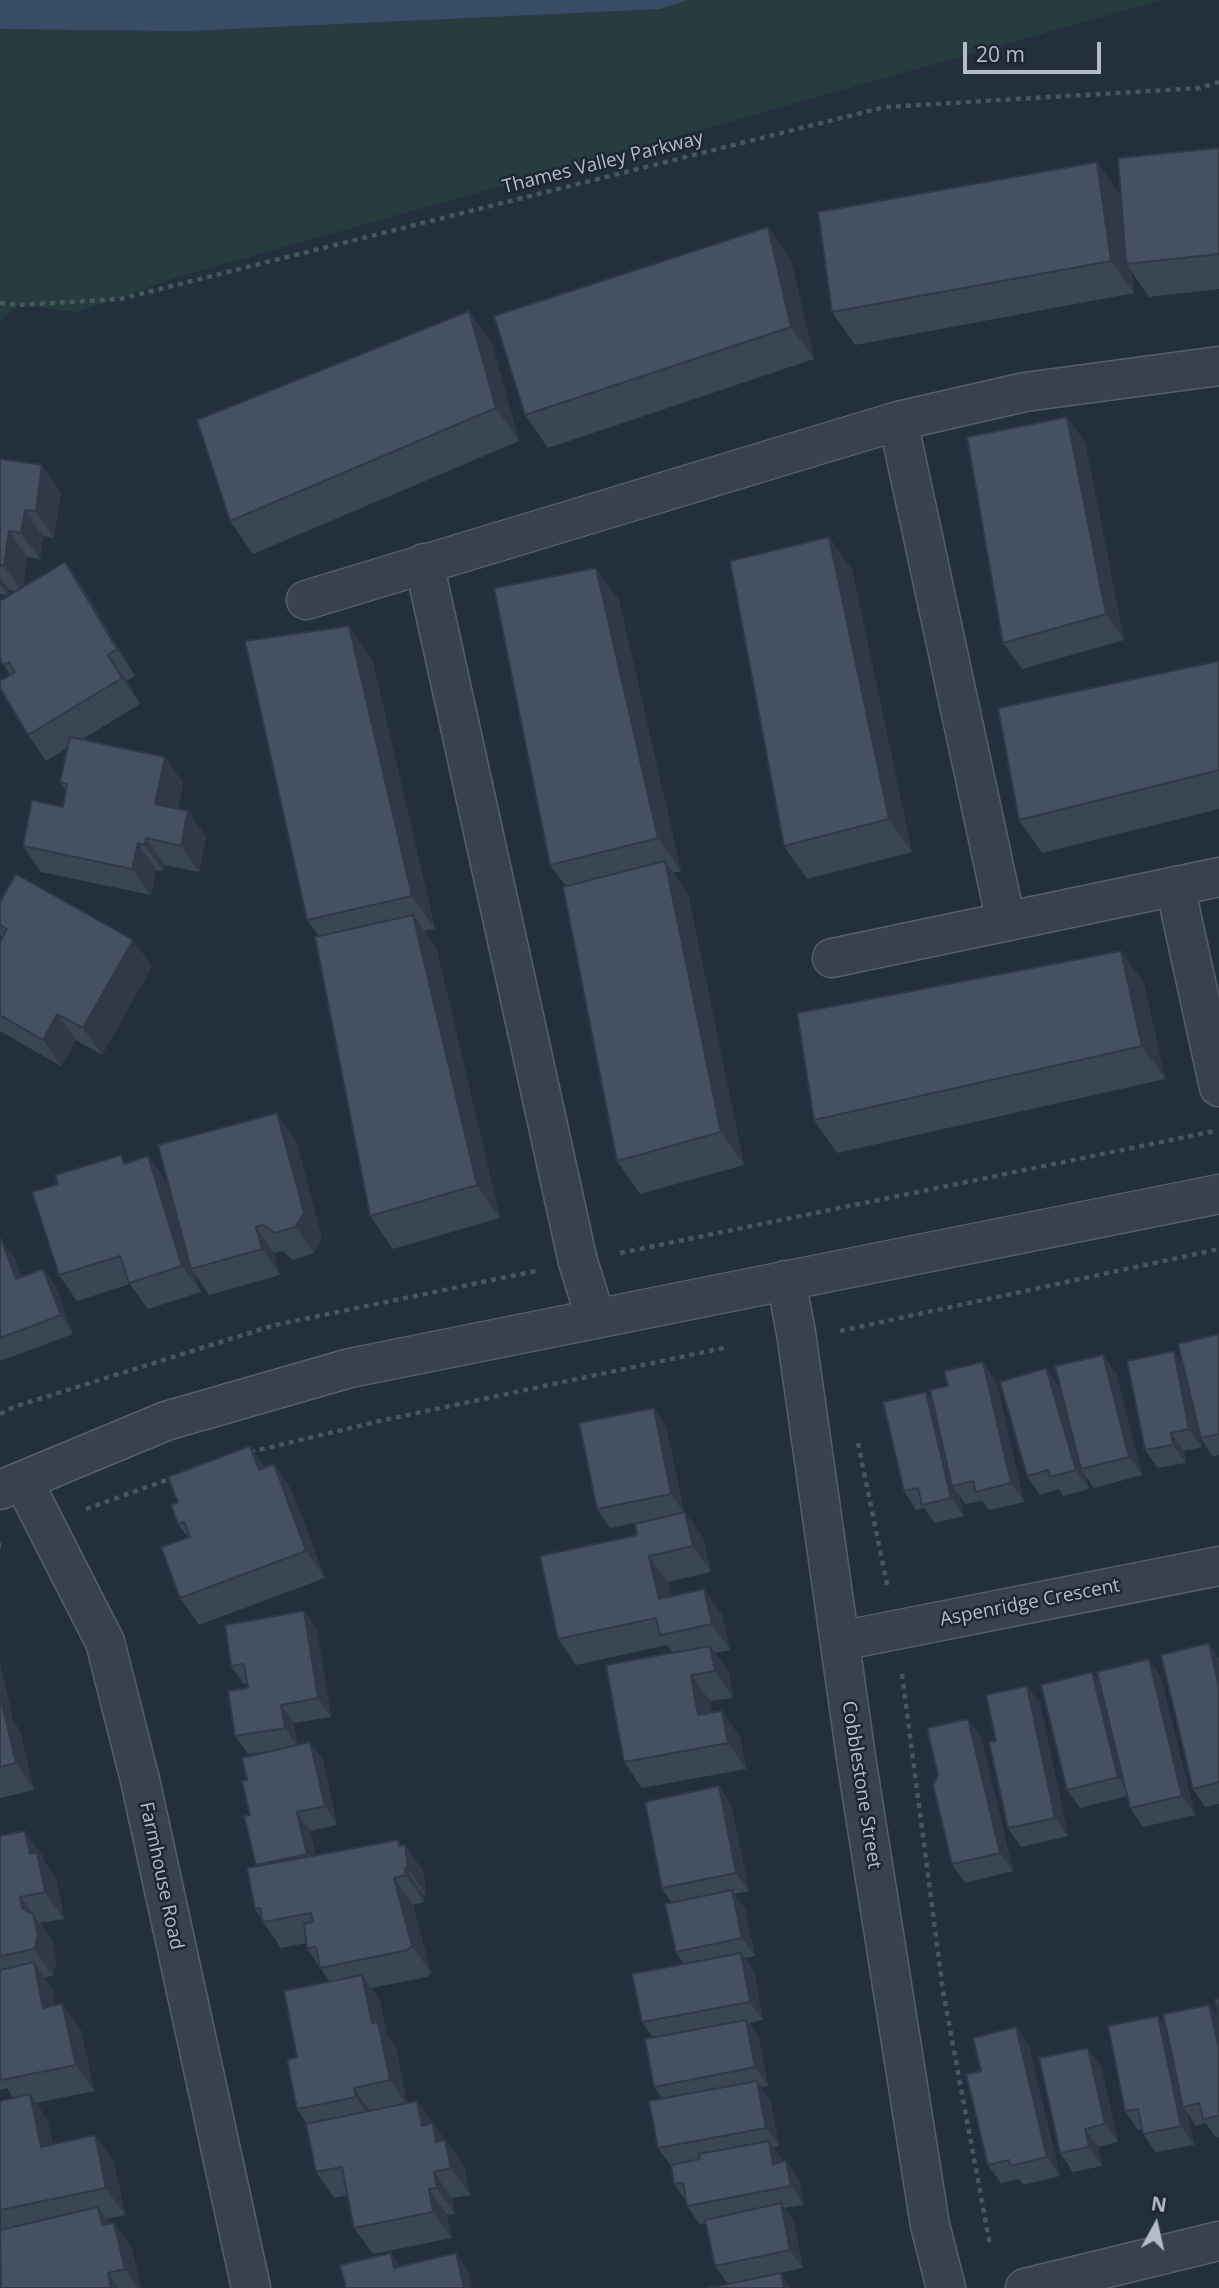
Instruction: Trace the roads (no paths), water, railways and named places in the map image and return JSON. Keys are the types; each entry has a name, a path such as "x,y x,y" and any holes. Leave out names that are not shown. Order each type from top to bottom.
{"street":[{"path":"306,600 898,421 1026,392 1219,366"},
{"path":"898,421 1006,922"},
{"path":"424,563 578,1262 596,1319"},
{"path":"832,958 1219,877"},
{"path":"1175,887 1219,1087"},
{"path":"11,1485 166,1421 337,1371 1219,1194"},
{"name":"Cobblestone Street","path":"786,1280 796,1333 857,1764 928,2211 946,2288"},
{"name":"Farmhouse Road","path":"11,1485 105,1642 140,1780 251,2288"},
{"name":"Aspenridge Crescent","path":"840,1641 1219,1566"},
{"path":"1025,2288 1219,2241"}],"water":[{"path":"0,0 688,0 660,9 188,31 0,29"}]}
